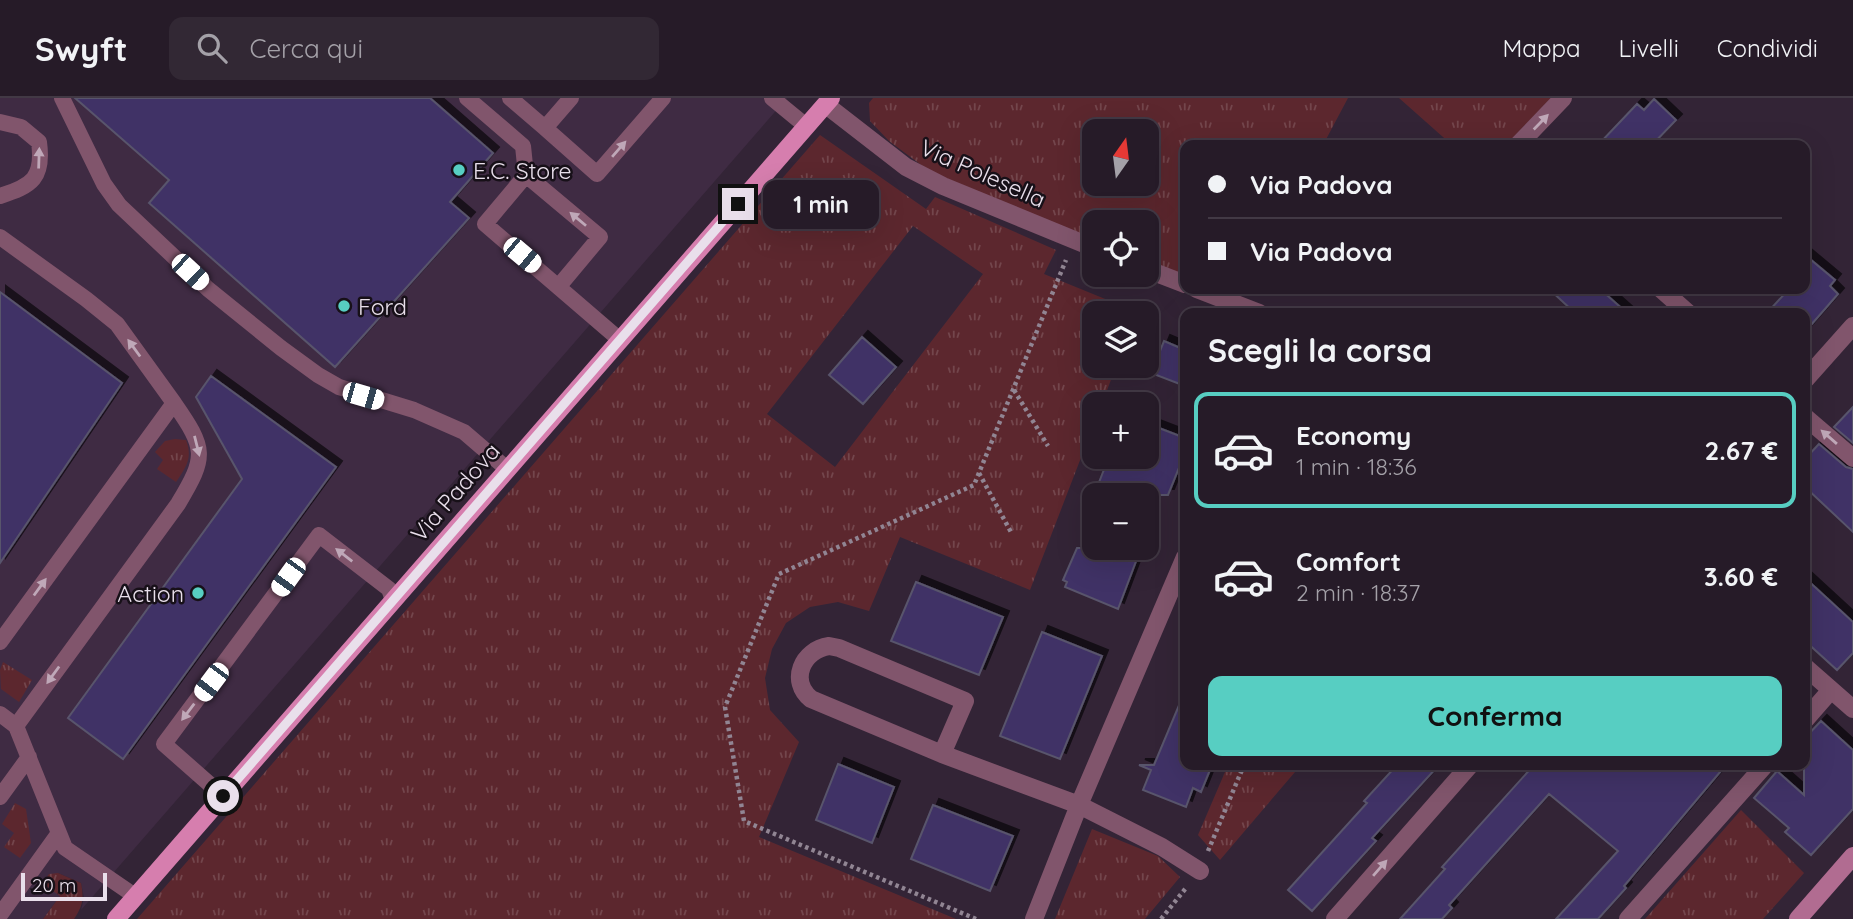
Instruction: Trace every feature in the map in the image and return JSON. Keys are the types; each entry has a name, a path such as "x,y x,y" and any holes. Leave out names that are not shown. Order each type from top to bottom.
{"main road":[{"name":"Via Padova","path":"116,919 828,101"}],"street":[{"path":"1523,140 1563,98"},
{"name":"Via Polesella","path":"828,101 906,167 943,186 1082,243"},
{"path":"1159,274 1180,282"},
{"path":"1210,294 1246,308"},
{"path":"1667,294 1682,308"},
{"path":"1810,374 1853,326"},
{"path":"1810,421 1853,458"},
{"path":"1034,919 1079,805 1180,569"},
{"path":"942,754 965,701 839,648 820,647 806,657 799,678 804,693 811,699 942,754 1079,805 1163,847 1200,871"},
{"path":"1810,671 1853,709"},
{"path":"1810,714 1831,690"},
{"path":"1335,919 1466,770"},
{"path":"1628,919 1761,770"},
{"path":"1798,919 1853,856"}],"lane":[{"path":"62,98 104,184 119,205 208,289 318,375 339,387 414,410 464,432 507,469"},
{"path":"467,98 523,146 526,175 600,237 559,286"},
{"path":"510,98 597,174 663,98"},
{"path":"545,128 571,98"},
{"path":"772,98 806,126"},
{"path":"0,122 21,127 39,142 41,159 37,175 24,188 0,196"},
{"path":"526,175 485,224 620,340"},
{"path":"0,237 117,324 192,428 201,453 196,475 178,504 16,726"},
{"path":"0,642 174,403"},
{"path":"223,796 164,744 319,535 389,589 393,600"},
{"path":"0,715 16,726 65,848 135,896"},
{"path":"0,797 29,757"},
{"path":"0,915 59,833"}],"path":[{"path":"976,919 744,821 724,707 779,574 974,485 1074,240"},
{"path":"1014,389 1048,446"},
{"path":"979,472 1012,534"},
{"path":"1161,919 1200,871 1242,770"}],"shaded area":[{"path":"0,98 787,98 81,910 84,898 81,883 58,873 60,896 43,919 0,919"}],"green space":[{"path":"873,98 1348,98 1326,140 1180,140 1180,274 1159,267 1159,210 1082,210 1082,236 936,176 889,141 870,121 869,103"},
{"path":"1399,98 1551,98 1511,140 1446,140"},
{"path":"820,135 926,209 935,197 1056,250 1044,274 1110,301 1082,301 1082,378 1112,378 1106,392 1082,392 1082,455 1030,590 900,537 869,611 838,602 810,607 786,623 772,649 765,678 770,710 799,742 759,837 956,919 137,919","holes":["913,226 983,274 835,467 767,414"]},
{"path":"186,440 189,452 185,467 176,482 157,469 163,460 155,452 165,441"},
{"path":"3,662 32,680 19,702 1,689 0,670"},
{"path":"1226,770 1297,770 1220,860 1198,835"},
{"path":"15,803 26,809 31,843 20,858 4,847 14,833 2,824"},
{"path":"1741,810 1804,873 1763,919 1645,919"},
{"path":"1092,829 1158,856 1180,877 1145,919 1055,919"},
{"path":"58,873 81,883 82,902 74,919 43,919 60,896 42,883 49,874"}],"building":[{"path":"75,98 430,98 493,153 450,202 469,218 335,367 149,203 169,180"},
{"path":"1654,99 1676,120 1657,140 1603,140 1637,104 1644,110"},
{"path":"1810,259 1835,280 1830,286 1838,294 1810,326 1810,308 1772,308 1784,294 1810,294"},
{"path":"0,292 122,383 0,563"},
{"path":"1554,294 1606,294 1621,308 1570,308"},
{"path":"862,337 896,367 863,404 829,375"},
{"path":"1164,341 1180,348 1180,384 1159,376 1159,353"},
{"path":"211,376 336,467 123,759 68,718 242,479 196,397"},
{"path":"1853,407 1853,443 1834,427"},
{"path":"1159,428 1180,436 1180,465 1168,495 1159,495 1159,483 1099,483 1104,469 1159,469"},
{"path":"1819,444 1846,467 1853,469 1853,532 1810,492 1810,454"},
{"path":"1077,548 1082,548 1082,560 1136,560 1118,609 1065,587 1067,582 1063,580"},
{"path":"916,582 1003,617 979,675 891,641"},
{"path":"1810,583 1853,622 1853,653 1837,670 1810,645"},
{"path":"1042,632 1102,656 1060,759 1000,736"},
{"path":"1180,703 1180,770 1210,770 1201,792 1193,788 1186,807 1143,790 1151,770 1139,765 1154,765"},
{"path":"1821,721 1853,750 1853,809 1811,855 1785,832 1789,828 1754,798 1777,771 1804,795 1804,770 1810,770 1810,733"},
{"path":"838,764 894,787 872,843 816,820"},
{"path":"1392,770 1434,770 1372,838 1376,841 1312,911 1288,890 1367,803 1364,801"},
{"path":"1529,770 1722,770 1598,919 1556,919 1618,851 1549,794 1449,905 1452,908 1442,919 1400,919 1445,869 1442,867"},
{"path":"933,805 1013,836 990,891 911,859"}],"place":[{"name":"E.C. Store","path":"459,170"},
{"name":"Ford","path":"344,306"},
{"name":"Action","path":"198,593"}],"route":[{"path":"223,796 738,204"}]}
